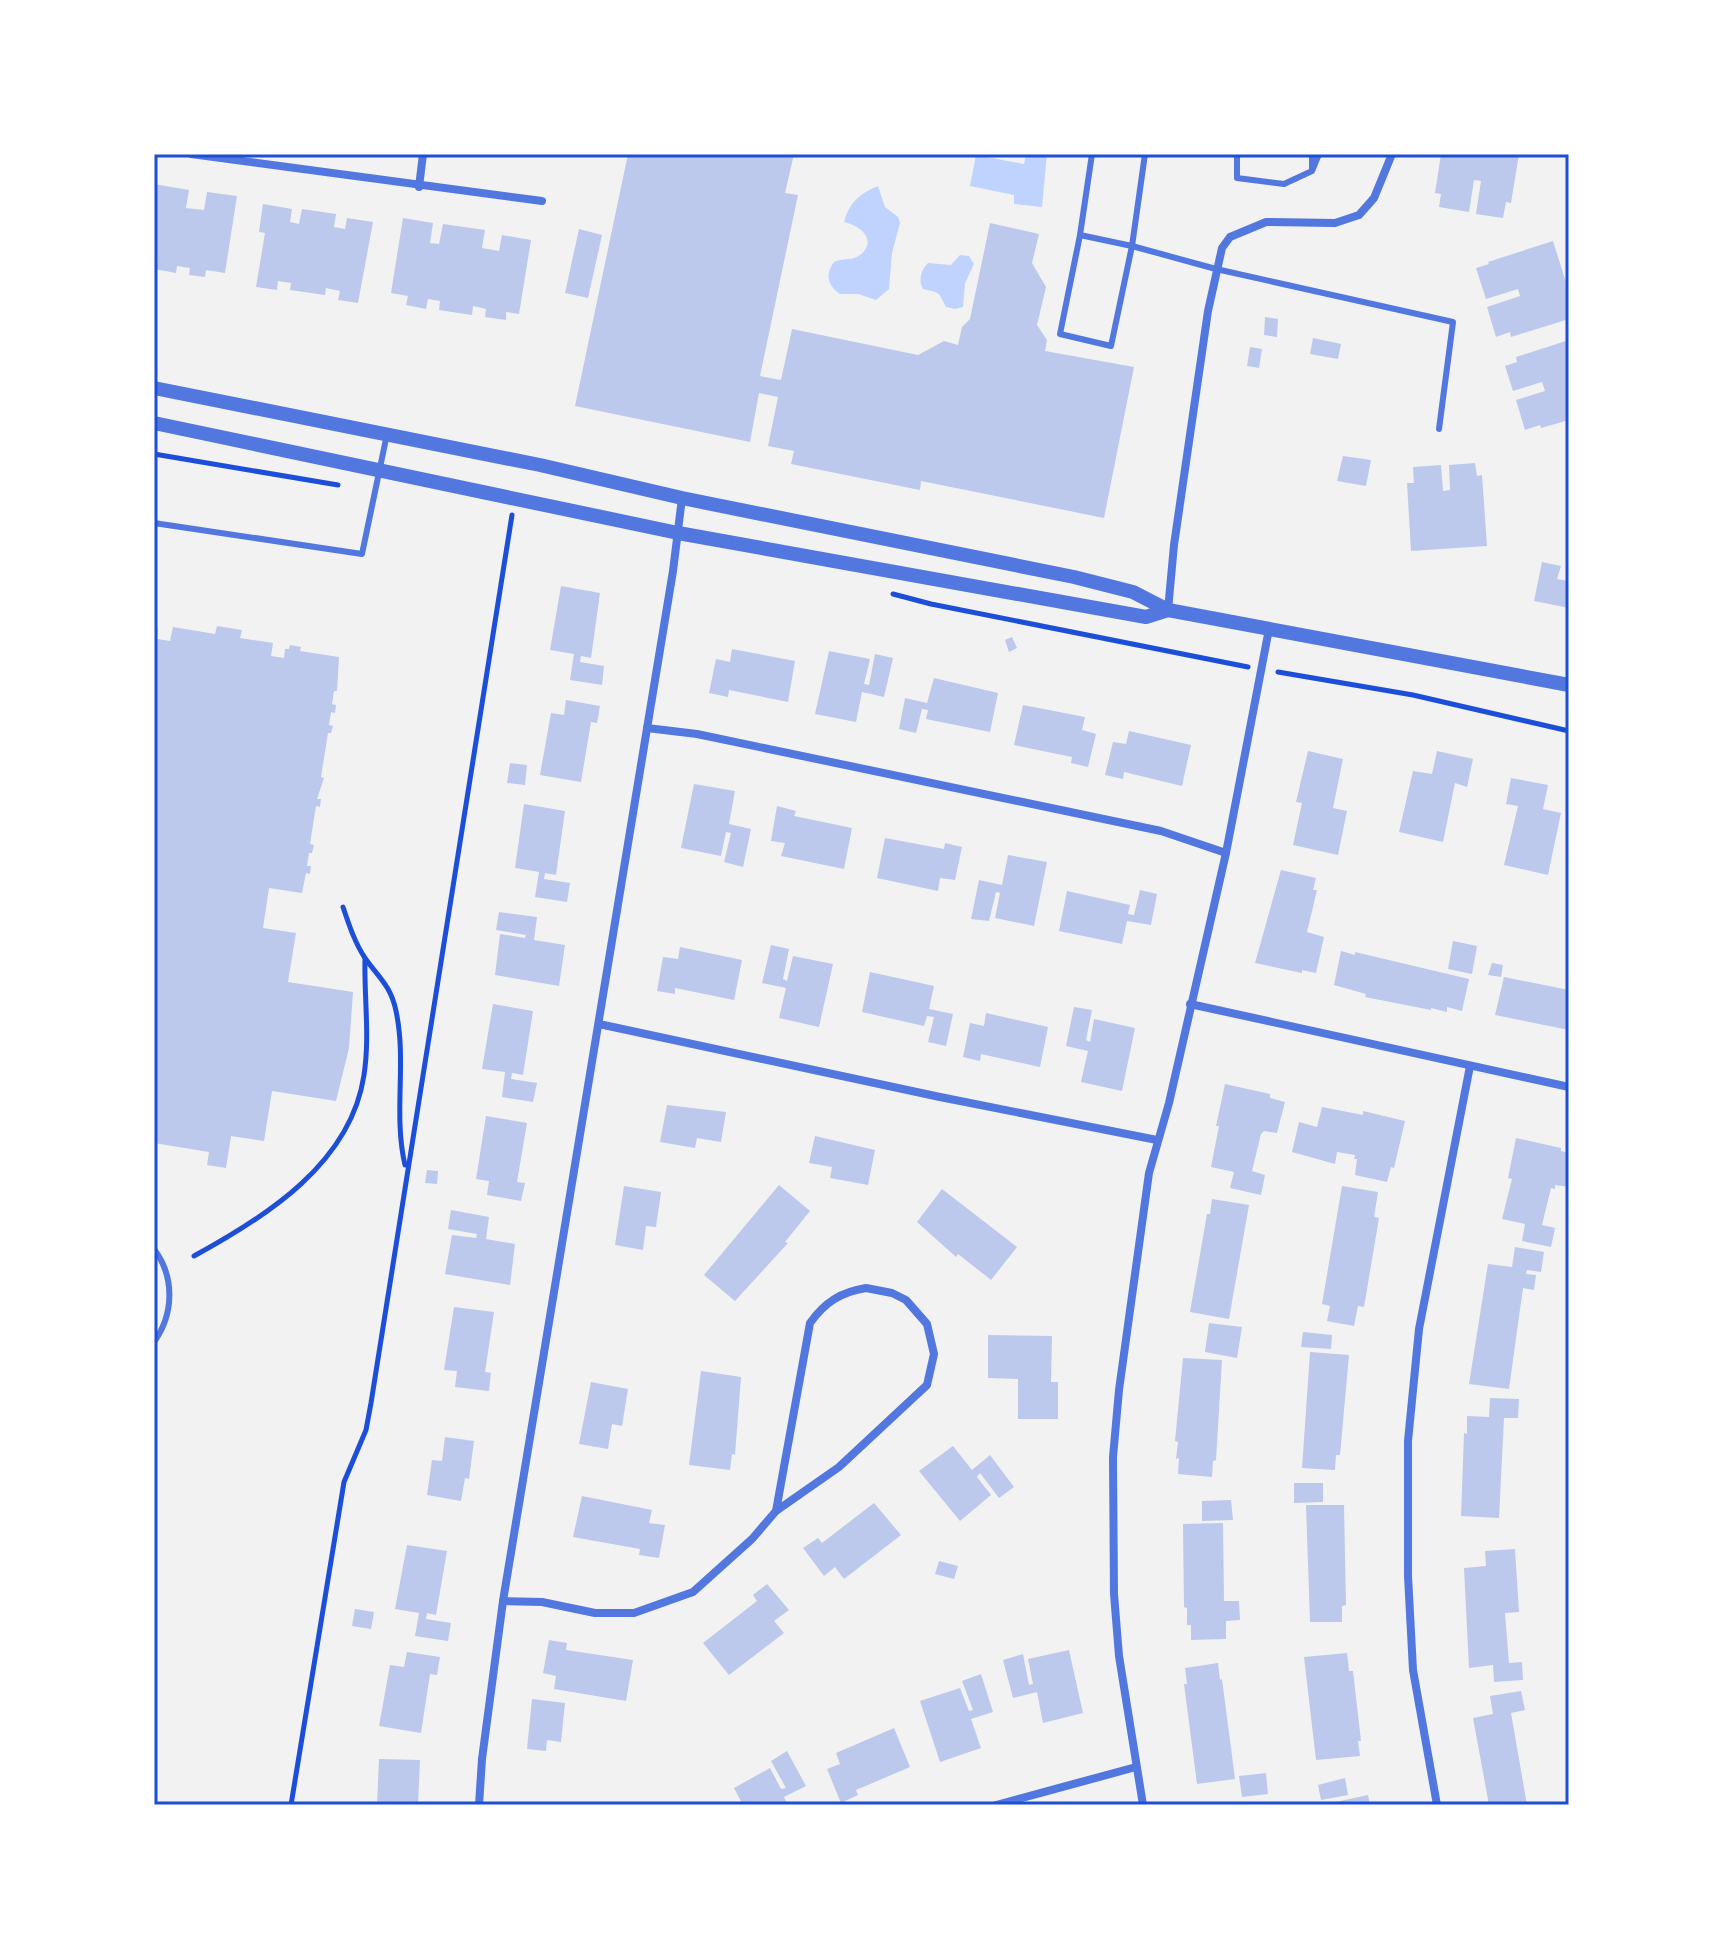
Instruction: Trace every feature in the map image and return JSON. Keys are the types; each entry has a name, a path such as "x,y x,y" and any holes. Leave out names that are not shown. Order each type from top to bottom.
{"street":[{"path":"191,154 419,187 542,201"},
{"path":"419,187 423,154"},
{"path":"1168,610 1174,545 1216,269 1222,248 1230,237 1266,222 1335,223 1359,215 1374,198 1392,154"},
{"path":"154,388 1074,577 1133,592 1168,610 1569,685"},
{"path":"154,423 678,533 1146,617 1168,610"},
{"path":"479,1805 503,1601 682,498"},
{"path":"1143,1805 1119,1656 1114,1594 1113,1457 1119,1390 1146,1188 1169,1103 1226,853 1269,629"},
{"path":"647,728 697,734 1146,827 1226,853"},
{"path":"1190,1004 1569,1087"},
{"path":"599,1024 1157,1140"},
{"path":"1437,1805 1413,1670 1408,1576 1408,1441 1419,1329 1470,1066"},
{"path":"503,1601 542,1602 595,1613 634,1613 693,1592 752,1539 776,1511 839,1467 927,1385 934,1354 932,1339 918,1311 906,1300 879,1289 852,1290 828,1302 810,1323 776,1511"},
{"path":"996,1805 1136,1767"}],"lane":[{"path":"1092,154 1060,334 1111,346 1132,246 1145,154"},
{"path":"1237,154 1237,178 1284,184 1312,171 1319,154"},
{"path":"1312,154 1312,171"},
{"path":"1080,235 1453,322 1439,429"},
{"path":"154,523 362,554 387,434"},
{"path":"154,1249 165,1268 170,1301 164,1325 154,1342"}],"path":[{"path":"154,454 375,491"},
{"path":"291,1805 344,1482 366,1430 371,1403 512,514 497,512"},
{"path":"885,592 931,604 1262,670 1413,695 1569,731"},
{"path":"343,907 365,959 385,981 397,1011 399,1115 406,1170"},
{"path":"194,1256 274,1208 325,1160 339,1137 354,1108 363,1079 368,1034 365,959"}],"water":[{"path":"1026,154 1047,154 1042,207 1014,204 1014,195 970,186 976,155 1024,164"},
{"path":"878,186 885,207 898,217 900,223 892,253 889,289 876,300 858,294 840,294 830,283 831,266 834,262 857,257 867,244 861,230 844,222 846,215 856,200"},
{"path":"960,255 969,256 974,264 965,283 963,307 955,309 946,307 938,294 923,289 921,279 928,263 951,265"}],"building":[{"path":"628,154 794,154 785,193 798,195 760,376 781,380 792,329 918,355 944,341 958,345 962,327 970,319 990,223 1039,234 1032,263 1046,287 1037,325 1047,340 1045,351 1134,367 1104,518 921,481 920,490 791,464 794,451 768,446 778,397 759,393 750,442 575,406"},
{"path":"1441,154 1519,154 1511,203 1506,202 1503,218 1476,214 1481,181 1474,180 1469,212 1439,207 1441,194 1435,193"},
{"path":"154,184 189,190 186,208 204,210 207,192 237,196 225,273 206,270 205,277 189,275 190,268 177,266 176,273 154,269"},
{"path":"263,204 292,209 290,222 299,224 302,209 336,214 334,227 345,229 347,218 373,222 358,303 338,300 340,291 326,288 325,295 290,290 291,283 278,281 277,290 256,287 265,233 259,232"},
{"path":"403,218 433,223 430,243 439,244 443,224 485,230 482,248 499,251 502,235 531,240 519,314 506,312 506,320 485,317 486,309 473,306 472,315 439,310 440,301 428,299 426,309 406,305 408,296 391,293"},
{"path":"579,229 602,235 588,298 565,293"},
{"path":"1553,241 1569,292 1569,319 1511,337 1510,332 1496,337 1487,307 1520,296 1518,289 1486,299 1476,268"},
{"path":"1265,317 1278,319 1277,337 1264,335"},
{"path":"1313,338 1341,344 1338,359 1310,354"},
{"path":"1569,340 1569,420 1525,430 1516,400 1545,391 1542,382 1513,391 1505,366 1517,362 1516,357"},
{"path":"1250,347 1262,349 1259,368 1247,366"},
{"path":"1343,456 1371,460 1366,486 1337,481"},
{"path":"1475,463 1477,476 1482,475 1487,546 1411,551 1407,483 1414,483 1413,467 1441,465 1443,491 1450,490 1449,465"},
{"path":"1542,562 1561,566 1557,579 1569,581 1569,608 1534,601"},
{"path":"561,586 600,593 591,658 581,656 580,662 604,666 602,685 570,680 574,654 550,650"},
{"path":"217,626 242,630 240,638 273,643 271,656 284,658 285,649 289,649 290,645 301,647 300,651 339,657 337,691 334,691 332,704 336,705 335,713 331,712 329,725 333,726 331,733 328,733 321,777 324,778 317,799 321,799 320,807 316,806 310,844 314,845 307,866 311,866 310,874 306,873 302,893 269,888 263,928 296,933 288,982 353,992 349,1048 336,1101 272,1091 264,1141 231,1136 226,1168 207,1165 209,1152 154,1143 154,629 158,629 157,639 170,641 173,627 215,634"},
{"path":"1012,637 1017,648 1009,652 1005,640"},
{"path":"732,649 795,661 788,702 729,690 728,697 709,693 716,659 730,662"},
{"path":"829,651 870,659 864,684 869,685 875,654 893,658 884,697 862,692 856,722 815,714"},
{"path":"934,678 998,693 990,732 926,719 928,710 922,709 916,733 899,729 905,698 927,703"},
{"path":"566,700 600,706 597,723 591,722 581,782 540,775 551,713 564,715"},
{"path":"1023,705 1085,717 1082,730 1096,734 1088,767 1071,763 1072,757 1014,745"},
{"path":"1129,731 1191,745 1182,786 1124,772 1123,779 1105,775 1113,742 1126,744"},
{"path":"1308,751 1343,759 1333,808 1347,811 1338,855 1293,845 1302,803 1296,802"},
{"path":"1437,751 1473,759 1467,787 1455,783 1443,842 1399,832 1413,771 1432,774"},
{"path":"510,763 527,765 525,785 507,783"},
{"path":"1511,778 1548,785 1543,809 1561,813 1548,875 1504,865 1518,806 1506,804"},
{"path":"694,784 735,791 729,824 751,829 743,867 724,862 731,833 726,832 721,856 681,848"},
{"path":"524,804 565,811 556,875 545,873 544,879 570,883 567,902 535,897 539,872 515,868"},
{"path":"777,806 796,811 794,816 852,828 844,869 781,856 785,843 771,841"},
{"path":"885,838 944,849 945,843 962,847 955,880 940,878 938,891 877,878"},
{"path":"1008,855 1047,862 1034,926 995,918 1000,893 996,892 989,921 971,919 979,880 1002,885"},
{"path":"1281,870 1316,878 1313,890 1317,890 1307,932 1324,937 1316,973 1255,963"},
{"path":"1140,890 1157,894 1151,925 1127,921 1122,944 1059,931 1067,891 1130,905 1128,914 1134,915"},
{"path":"499,912 537,917 534,940 565,945 559,986 495,975 500,934 525,938 526,935 496,930"},
{"path":"1453,941 1477,946 1472,974 1448,969"},
{"path":"771,945 789,949 783,979 787,981 793,956 833,964 819,1027 779,1018 786,988 762,983"},
{"path":"680,947 742,960 734,1000 675,988 675,994 657,991 663,957 678,959"},
{"path":"1341,951 1469,979 1462,1011 1447,1007 1447,1012 1431,1010 1365,997 1366,994 1334,985"},
{"path":"1492,963 1503,965 1501,977 1488,975"},
{"path":"870,972 934,986 929,1009 953,1014 946,1046 928,1042 934,1017 927,1016 924,1026 862,1012"},
{"path":"1504,977 1569,990 1569,1030 1495,1015"},
{"path":"493,1004 533,1011 523,1075 512,1073 511,1079 537,1083 533,1102 502,1097 505,1072 482,1069"},
{"path":"1074,1007 1092,1010 1086,1040 1090,1042 1094,1019 1135,1028 1122,1091 1081,1082 1088,1051 1066,1046"},
{"path":"986,1013 1048,1027 1040,1067 981,1054 980,1061 963,1057 970,1023 984,1026"},
{"path":"1225,1084 1270,1094 1270,1098 1285,1102 1277,1133 1264,1131 1261,1134 1252,1171 1265,1175 1261,1195 1230,1188 1234,1172 1211,1167"},
{"path":"667,1105 726,1112 721,1142 697,1138 695,1148 660,1142"},
{"path":"1322,1107 1363,1115 1363,1111 1405,1121 1394,1168 1391,1167 1387,1182 1355,1175 1355,1155 1337,1152 1335,1164 1292,1152 1299,1122 1317,1127"},
{"path":"486,1116 527,1123 517,1182 525,1183 521,1201 487,1195 489,1181 476,1179"},
{"path":"815,1136 875,1150 868,1185 830,1178 832,1167 809,1163"},
{"path":"1516,1138 1561,1148 1561,1151 1569,1153 1569,1187 1555,1185 1555,1189 1551,1188 1542,1225 1555,1228 1551,1247 1522,1241 1525,1224 1502,1219 1512,1179 1508,1178"},
{"path":"427,1170 438,1171 437,1184 425,1183"},
{"path":"779,1185 810,1211 785,1242 788,1243 735,1301 704,1275"},
{"path":"624,1186 661,1192 656,1227 646,1226 643,1250 615,1245"},
{"path":"1342,1186 1378,1192 1374,1217 1379,1218 1364,1307 1358,1306 1354,1326 1327,1321 1330,1306 1322,1304"},
{"path":"942,1189 1017,1247 991,1280 958,1254 956,1257 917,1222"},
{"path":"1212,1199 1249,1205 1229,1319 1190,1312"},
{"path":"451,1210 489,1217 486,1239 515,1244 510,1285 445,1274 452,1235 476,1238 477,1234 448,1229"},
{"path":"1515,1247 1544,1252 1541,1272 1527,1270 1526,1274 1536,1275 1534,1290 1523,1288 1509,1389 1469,1384 1488,1264 1512,1267"},
{"path":"454,1307 494,1312 485,1372 491,1373 489,1391 455,1387 457,1371 444,1370"},
{"path":"1209,1323 1242,1327 1237,1358 1205,1352"},
{"path":"1303,1332 1332,1335 1331,1349 1301,1347"},
{"path":"988,1335 1052,1336 1051,1382 1058,1382 1058,1419 1018,1419 1018,1379 988,1378"},
{"path":"1310,1352 1349,1355 1340,1455 1336,1455 1335,1470 1302,1468"},
{"path":"1183,1358 1222,1360 1216,1460 1213,1461 1212,1477 1178,1474 1178,1442 1175,1441"},
{"path":"701,1371 741,1377 735,1455 732,1454 730,1470 689,1465"},
{"path":"591,1382 628,1389 622,1426 612,1424 608,1449 579,1444"},
{"path":"1490,1398 1519,1399 1518,1418 1504,1418 1499,1518 1461,1516 1467,1416 1489,1417"},
{"path":"445,1437 474,1441 469,1479 465,1478 461,1501 427,1495 432,1460 442,1461"},
{"path":"953,1446 972,1470 990,1455 1014,1487 999,1498 980,1473 977,1477 991,1495 960,1521 919,1471"},
{"path":"1294,1483 1323,1483 1323,1502 1294,1503"},
{"path":"582,1496 652,1510 649,1523 665,1525 659,1558 639,1555 640,1549 573,1537"},
{"path":"1231,1500 1233,1520 1202,1521 1202,1501"},
{"path":"874,1503 901,1535 844,1579 835,1567 824,1576 803,1548 818,1538 822,1543"},
{"path":"1306,1505 1344,1505 1346,1605 1342,1606 1342,1622 1310,1622"},
{"path":"1223,1523 1224,1601 1239,1601 1240,1620 1226,1621 1226,1639 1191,1640 1191,1625 1187,1625 1187,1608 1184,1607 1183,1524"},
{"path":"407,1545 447,1551 436,1615 427,1613 426,1619 451,1623 448,1641 415,1636 419,1613 395,1609"},
{"path":"1515,1549 1519,1612 1505,1613 1509,1663 1522,1662 1523,1680 1494,1682 1493,1665 1469,1668 1464,1568 1486,1566 1485,1551"},
{"path":"939,1561 958,1566 954,1579 935,1574"},
{"path":"767,1584 789,1610 774,1621 784,1633 729,1675 703,1643 757,1601 753,1595"},
{"path":"355,1609 374,1612 371,1629 352,1626"},
{"path":"549,1640 567,1643 566,1650 633,1660 626,1701 554,1689 556,1676 543,1673"},
{"path":"1069,1650 1083,1713 1043,1723 1037,1692 1013,1698 1003,1660 1023,1654 1029,1685 1033,1684 1028,1659"},
{"path":"407,1652 440,1657 437,1675 430,1674 421,1733 379,1726 390,1665 404,1667"},
{"path":"1347,1653 1349,1671 1353,1671 1360,1756 1316,1760 1304,1657"},
{"path":"1218,1663 1235,1779 1197,1784 1184,1684 1187,1684 1185,1668"},
{"path":"981,1674 993,1712 971,1719 981,1748 940,1762 920,1701 960,1688 969,1711 973,1710 962,1681"},
{"path":"1521,1691 1525,1710 1511,1713 1527,1805 1489,1805 1473,1718 1493,1714 1490,1696"},
{"path":"532,1699 565,1703 561,1742 547,1740 546,1751 527,1749"},
{"path":"894,1728 910,1767 856,1790 858,1795 841,1803 827,1769 840,1764 836,1753"},
{"path":"787,1751 806,1786 784,1797 788,1805 743,1805 734,1788 770,1768 781,1789 786,1788 771,1761"},
{"path":"379,1759 420,1760 418,1805 377,1805"},
{"path":"1266,1773 1268,1794 1242,1797 1239,1776"},
{"path":"1345,1778 1348,1795 1321,1800 1318,1785"},
{"path":"1368,1795 1370,1805 1326,1805 1326,1804"}]}
